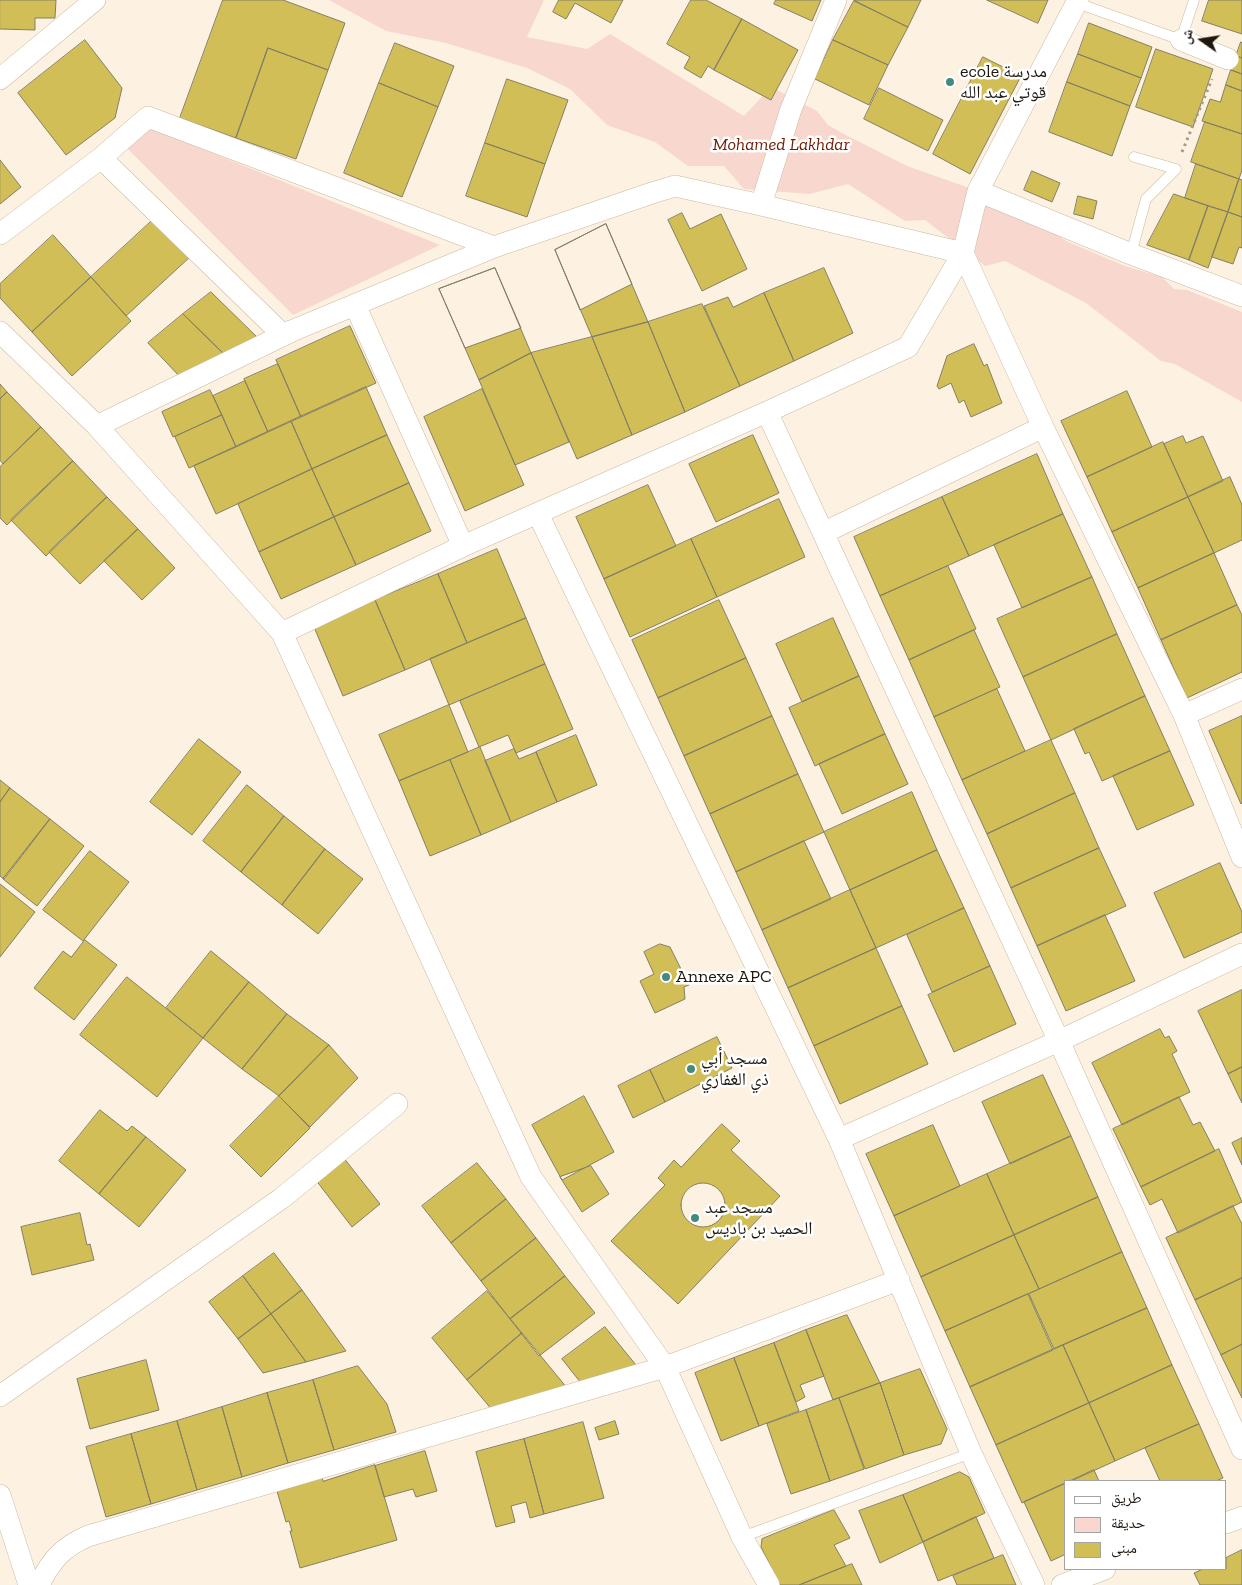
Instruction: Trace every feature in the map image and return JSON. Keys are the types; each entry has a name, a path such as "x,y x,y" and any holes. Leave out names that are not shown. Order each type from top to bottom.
{"street":[{"path":"0,79 95,0"},
{"path":"761,205 791,109 836,0"},
{"path":"282,633 463,546 908,347 963,253 978,191 1077,1"},
{"path":"1181,40 1225,57"},
{"path":"0,234 101,158 148,117 494,247"},
{"path":"101,158 282,334 494,247 675,186 963,253"},
{"path":"978,191 1131,254 1242,296"},
{"path":"963,253 1043,427 1184,715 1242,857"},
{"path":"356,305 463,546"},
{"path":"97,426 294,330"},
{"path":"0,332 97,426 282,633 531,1177 665,1367 742,1537 770,1585"},
{"path":"766,412 1059,1041 1242,1450"},
{"path":"823,533 1043,427"},
{"path":"538,514 839,1139 971,1452 1034,1585"},
{"path":"1184,715 1242,689"},
{"path":"839,1139 1059,1041 1242,954"},
{"path":"0,1396 282,1198 396,1104"},
{"path":"39,1585 55,1557 71,1543 88,1536 665,1367 899,1280"},
{"path":"0,1495 29,1585"},
{"path":"1227,1523 1242,1517"},
{"path":"1062,1585 1102,1570"}],"lane":[{"path":"1077,1 1181,40 1194,0"},
{"path":"1131,254 1146,199 1176,168 1134,157"},
{"path":"742,1537 971,1452"}],"path":[{"path":"1176,168 1225,57"}],"green space":[{"name":"Mohamed Lakhdar","path":"329,0 544,0 527,37 587,49 610,34 744,116 771,87 817,111 828,125 907,166 978,191 1048,228 1066,241 1125,266 1162,277 1174,289 1187,290 1242,312 1242,402 1175,364 1161,361 1086,303 1005,261 985,266 925,220 905,221 848,184 810,194 744,189 724,166 688,166 655,142 607,125 570,89 527,68 446,43 386,31"},
{"path":"143,125 440,245 293,315 127,148"}],"building":[{"path":"0,0 56,0 55,18 35,18 35,30 0,29"},
{"path":"223,0 283,0 345,23 328,70 268,48 236,138 180,118"},
{"path":"559,0 623,0 611,23 575,3 566,19 553,12"},
{"path":"691,0 706,0 742,19 714,70 708,66 701,78 684,68 690,57 667,44"},
{"path":"776,0 821,0 812,21 774,4"},
{"path":"854,0 921,0 908,27"},
{"path":"987,0 1048,0 1038,23"},
{"path":"1209,0 1242,0 1242,34 1202,21"},
{"path":"854,1 908,27 888,65 833,40"},
{"path":"742,19 798,50 771,100 714,70"},
{"path":"1089,23 1152,47 1141,78 1078,54"},
{"path":"85,40 122,88 115,118 66,155 18,93"},
{"path":"833,40 888,65 869,105 815,79"},
{"path":"395,43 454,66 438,107 379,83"},
{"path":"1242,43 1242,58 1236,56"},
{"path":"268,48 328,70 296,159 236,138"},
{"path":"1156,49 1213,69 1193,127 1136,107"},
{"path":"1078,54 1141,78 1130,106 1067,82"},
{"path":"1236,56 1242,58 1242,74 1231,70"},
{"path":"983,57 1021,76 970,174 933,154"},
{"path":"1231,70 1242,74 1242,91 1226,85"},
{"path":"507,79 568,100 545,164 485,143"},
{"path":"1067,82 1130,106 1112,156 1049,132"},
{"path":"379,83 438,107 402,197 344,173"},
{"path":"1226,85 1242,91 1242,134 1202,121 1210,99 1220,102"},
{"path":"879,88 943,120 928,151 864,119"},
{"path":"1205,122 1242,134 1242,170 1239,179 1191,162"},
{"path":"485,143 545,164 527,217 466,196"},
{"path":"0,160 21,187 0,204"},
{"path":"1196,164 1239,179 1228,212 1185,198"},
{"path":"1032,171 1060,183 1052,202 1024,190"},
{"path":"1239,179 1242,180 1242,217 1228,212"},
{"path":"1174,194 1208,206 1189,260 1147,245"},
{"path":"1078,196 1097,201 1093,219 1074,214"},
{"path":"1208,206 1228,212 1208,268 1189,260"},
{"path":"1228,212 1242,217 1242,248 1239,247 1233,264 1212,257"},
{"path":"682,213 690,229 721,214 747,269 702,291 668,220"},
{"path":"156,217 191,256 126,316 91,277"},
{"path":"606,224 632,284 580,310 555,250"},
{"path":"606,224 648,322 592,337 555,250"},
{"path":"53,235 91,277 32,332 0,298 0,284"},
{"path":"495,268 521,328 465,348 439,289"},
{"path":"495,268 531,353 479,380 439,289"},
{"path":"824,268 853,333 794,361 764,293"},
{"path":"91,277 131,321 72,376 32,332"},
{"path":"211,292 260,340 226,356 183,314"},
{"path":"764,293 794,361 740,386 704,306 728,297 733,307"},
{"path":"702,304 740,386 685,412 648,322"},
{"path":"183,314 226,356 181,378 148,343"},
{"path":"648,322 685,412 632,435 592,337"},
{"path":"350,326 376,383 301,417 276,360"},
{"path":"592,337 632,435 577,459 531,353"},
{"path":"974,344 984,366 987,364 1002,403 971,417 964,400 959,403 951,383 939,389 937,386 947,356"},
{"path":"531,353 569,442 515,465 479,380"},
{"path":"278,364 301,417 268,432 244,379"},
{"path":"245,381 268,432 236,447 213,396"},
{"path":"0,384 7,392 0,399"},
{"path":"366,387 387,435 312,469 291,421"},
{"path":"482,389 524,485 465,511 424,417"},
{"path":"210,390 222,415 173,437 162,412"},
{"path":"1127,391 1152,447 1087,477 1061,421"},
{"path":"7,392 41,427 3,464 0,460 0,399"},
{"path":"222,415 236,447 189,468 175,437"},
{"path":"291,421 312,469 216,514 194,466"},
{"path":"41,427 73,461 7,525 0,518 0,467"},
{"path":"387,435 409,483 334,517 312,469"},
{"path":"753,435 779,493 716,522 689,464"},
{"path":"1183,436 1186,443 1203,436 1223,481 1188,497 1164,444"},
{"path":"1163,442 1188,497 1112,532 1087,477"},
{"path":"1037,454 1063,514 969,556 942,497"},
{"path":"73,461 107,497 46,556 11,520"},
{"path":"312,469 334,517 259,552 238,504"},
{"path":"1230,477 1242,505 1242,540 1214,553 1188,497"},
{"path":"409,483 431,531 356,565 334,517"},
{"path":"648,485 676,546 604,579 576,517"},
{"path":"107,497 138,529 80,584 49,552"},
{"path":"942,497 969,556 880,596 854,537"},
{"path":"1188,497 1214,553 1138,588 1112,532"},
{"path":"779,499 805,557 717,597 691,539"},
{"path":"1063,514 1092,577 1022,608 994,545"},
{"path":"334,517 356,565 281,599 259,552"},
{"path":"138,529 175,568 142,600 104,561"},
{"path":"691,539 717,597 630,637 604,579"},
{"path":"497,549 526,618 467,643 438,574"},
{"path":"1214,553 1237,605 1161,640 1138,588"},
{"path":"948,566 976,629 909,660 880,596"},
{"path":"438,574 467,643 405,670 375,600"},
{"path":"1092,577 1117,634 1023,677 997,619"},
{"path":"375,600 405,670 343,696 314,627"},
{"path":"719,600 746,658 658,698 632,640"},
{"path":"1237,605 1242,615 1242,672 1187,698 1161,640"},
{"path":"526,618 545,664 449,705 430,659"},
{"path":"833,618 859,676 802,702 776,644"},
{"path":"974,630 1000,687 934,717 909,660"},
{"path":"1117,634 1145,696 1051,740 1023,677"},
{"path":"746,658 772,716 684,756 658,698"},
{"path":"545,664 573,729 516,753 508,735 479,747 460,701"},
{"path":"859,676 885,734 815,766 789,708"},
{"path":"997,689 1025,751 962,780 934,717"},
{"path":"1145,696 1170,751 1102,781 1089,752 1085,754 1074,729"},
{"path":"449,705 468,752 399,781 379,735"},
{"path":"772,716 798,774 710,814 684,756"},
{"path":"1242,716 1242,803 1241,804 1209,731"},
{"path":"885,734 908,784 842,814 819,764"},
{"path":"576,735 597,785 557,802 536,752"},
{"path":"199,739 241,772 192,835 150,802"},
{"path":"1051,740 1075,793 987,834 962,780"},
{"path":"480,747 511,822 481,835 450,760"},
{"path":"514,749 519,759 536,752 557,802 511,822 485,761"},
{"path":"1170,751 1194,805 1137,830 1113,776"},
{"path":"450,760 481,835 430,856 399,781"},
{"path":"798,774 824,832 736,872 710,814"},
{"path":"0,780 10,788 0,802"},
{"path":"247,785 284,816 241,872 203,841"},
{"path":"10,788 50,819 4,879 0,876 0,802"},
{"path":"912,792 937,850 850,890 824,832"},
{"path":"1075,793 1099,848 1011,888 987,834"},
{"path":"284,816 325,849 282,905 241,872"},
{"path":"50,819 84,846 37,906 3,879"},
{"path":"804,841 831,899 762,930 736,872"},
{"path":"1099,848 1126,906 1037,946 1011,888"},
{"path":"325,849 363,879 318,934 282,905"},
{"path":"937,850 964,908 876,948 850,890"},
{"path":"90,851 129,882 83,941 43,910"},
{"path":"1220,863 1242,912 1242,932 1184,958 1154,893"},
{"path":"0,884 35,912 0,957"},
{"path":"850,890 876,948 788,988 762,930"},
{"path":"964,908 990,966 932,992 907,935"},
{"path":"1105,915 1135,981 1066,1011 1037,946"},
{"path":"85,940 117,965 74,1020 34,988 63,951 71,957"},
{"name":"Annexe APC","path":"660,944 670,947 689,985 684,987 685,999 655,1013 640,981 654,974 644,952"},
{"path":"876,948 902,1006 814,1046 788,988"},
{"path":"211,951 249,982 203,1038 166,1008"},
{"path":"990,966 1016,1024 954,1052 928,995"},
{"path":"127,977 203,1038 157,1097 80,1035"},
{"path":"249,982 287,1014 242,1069 203,1038"},
{"path":"1242,990 1242,1067 1228,1074 1198,1011"},
{"path":"902,1006 928,1064 840,1104 814,1046"},
{"path":"287,1014 329,1045 279,1096 242,1069"},
{"path":"1160,1029 1165,1038 1169,1036 1177,1051 1172,1054 1190,1092 1122,1125 1092,1063"},
{"name":"مسجد أبي ذي الغفاري","path":"717,1037 732,1068 665,1102 650,1070"},
{"path":"329,1045 358,1078 310,1127 279,1096"},
{"path":"1242,1067 1242,1103 1228,1074"},
{"name":"مسجد أبي ذي الغفاري","path":"650,1070 665,1102 633,1118 618,1086"},
{"path":"1043,1075 1071,1136 1010,1164 982,1102"},
{"path":"279,1096 310,1128 261,1177 230,1146"},
{"path":"584,1096 614,1152 562,1180 532,1125"},
{"path":"1179,1097 1193,1125 1200,1122 1215,1151 1141,1187 1113,1129"},
{"path":"100,1110 127,1131 132,1126 146,1137 99,1194 59,1161"},
{"name":"مسجد عبد الحميد بن باديس","path":"722,1124 740,1141 731,1150 780,1196 678,1304 611,1241 665,1185 658,1178 674,1160 681,1167"},
{"path":"933,1125 960,1186 894,1216 866,1154"},
{"path":"1071,1136 1098,1197 1014,1235 987,1174"},
{"path":"146,1137 186,1170 139,1227 99,1194"},
{"path":"1242,1138 1242,1165 1232,1143"},
{"path":"1219,1149 1242,1202 1178,1233 1162,1199 1150,1205 1141,1187"},
{"path":"343,1157 380,1204 352,1227 315,1179"},
{"path":"477,1163 506,1199 451,1243 422,1206"},
{"path":"591,1166 609,1194 582,1212 560,1177"},
{"path":"987,1174 1014,1235 921,1277 894,1216"},
{"path":"703,1183 715,1187 721,1193 725,1205 721,1217 715,1223 703,1227 691,1223 685,1217 681,1205 685,1193 691,1187"},
{"path":"1098,1197 1122,1252 1039,1289 1014,1235"},
{"path":"506,1199 536,1238 481,1281 451,1243"},
{"path":"1233,1206 1242,1224 1242,1278 1195,1300 1166,1238"},
{"path":"80,1213 87,1245 90,1244 94,1260 32,1275 21,1227"},
{"path":"1014,1235 1039,1289 945,1331 921,1277"},
{"path":"536,1238 565,1276 510,1319 481,1281"},
{"path":"1122,1252 1147,1308 1054,1349 1029,1294"},
{"path":"274,1253 302,1290 271,1314 243,1276"},
{"path":"243,1276 271,1314 238,1339 209,1302"},
{"path":"565,1276 595,1313 539,1356 510,1319"},
{"path":"1242,1278 1242,1344 1221,1355 1195,1300"},
{"path":"302,1290 346,1351 306,1362 271,1314"},
{"path":"487,1291 522,1333 467,1380 432,1338"},
{"path":"1028,1294 1053,1350 970,1387 945,1331"},
{"path":"1147,1308 1172,1365 1089,1403 1063,1345"},
{"path":"271,1314 306,1362 263,1373 238,1339"},
{"path":"847,1315 880,1383 833,1400 806,1330"},
{"path":"605,1327 636,1365 581,1383 562,1359"},
{"path":"806,1330 824,1376 800,1385 805,1397 796,1402 774,1343"},
{"path":"522,1333 567,1388 493,1411 467,1380"},
{"path":"774,1343 799,1411 759,1426 734,1358"},
{"path":"1063,1345 1089,1403 996,1445 970,1387"},
{"path":"1242,1345 1242,1398 1221,1355"},
{"path":"734,1358 759,1426 721,1441 695,1373"},
{"path":"146,1360 159,1410 90,1429 77,1379"},
{"path":"1172,1365 1199,1424 1115,1461 1089,1403"},
{"path":"358,1366 387,1404 396,1432 334,1450 313,1380"},
{"path":"920,1369 947,1429 941,1444 904,1455 880,1383"},
{"path":"313,1380 334,1450 288,1463 267,1393"},
{"path":"880,1383 904,1455 865,1469 839,1398"},
{"path":"267,1393 288,1463 242,1477 222,1407"},
{"path":"839,1398 864,1469 830,1481 806,1410"},
{"path":"1089,1403 1115,1461 1073,1480 1064,1480 1064,1484 1022,1503 996,1445"},
{"path":"222,1407 242,1477 197,1490 177,1421"},
{"path":"806,1410 830,1481 791,1494 767,1424"},
{"path":"177,1421 197,1490 151,1504 131,1434"},
{"path":"615,1421 619,1434 599,1440 595,1428"},
{"path":"583,1422 604,1498 544,1514 524,1439"},
{"path":"1199,1424 1223,1478 1218,1480 1160,1480 1145,1448"},
{"path":"131,1434 151,1504 106,1517 86,1447"},
{"path":"524,1439 544,1514 530,1518 526,1502 511,1506 515,1522 496,1527 476,1452"},
{"path":"425,1451 437,1491 416,1497 413,1489 384,1497 375,1466"},
{"path":"375,1465 397,1540 300,1568 290,1531 292,1531 289,1521 286,1522 277,1491 322,1477 323,1481"},
{"path":"1094,1470 1099,1480 1072,1480"},
{"path":"960,1472 969,1477 985,1513 923,1542 903,1495"},
{"path":"1064,1484 1064,1555 1051,1561 1024,1502"},
{"path":"903,1495 923,1542 880,1563 859,1511"},
{"path":"834,1510 850,1538 834,1545 846,1566 799,1585 780,1585 761,1547 762,1539"},
{"path":"976,1517 994,1558 938,1581 923,1542"},
{"path":"1242,1550 1242,1585 1200,1585 1194,1573 1201,1570 1227,1570 1227,1558"},
{"path":"1003,1555 1016,1585 957,1585 953,1576"},
{"path":"852,1564 862,1585 799,1585 846,1566"}],"place":[{"name":"ecole مدرسة قوتي عبد الله","path":"950,82"},
{"name":"Annexe APC","path":"666,977"},
{"name":"مسجد أبي ذي الغفاري","path":"691,1069"},
{"name":"مسجد عبد الحميد بن باديس","path":"695,1218"}]}
